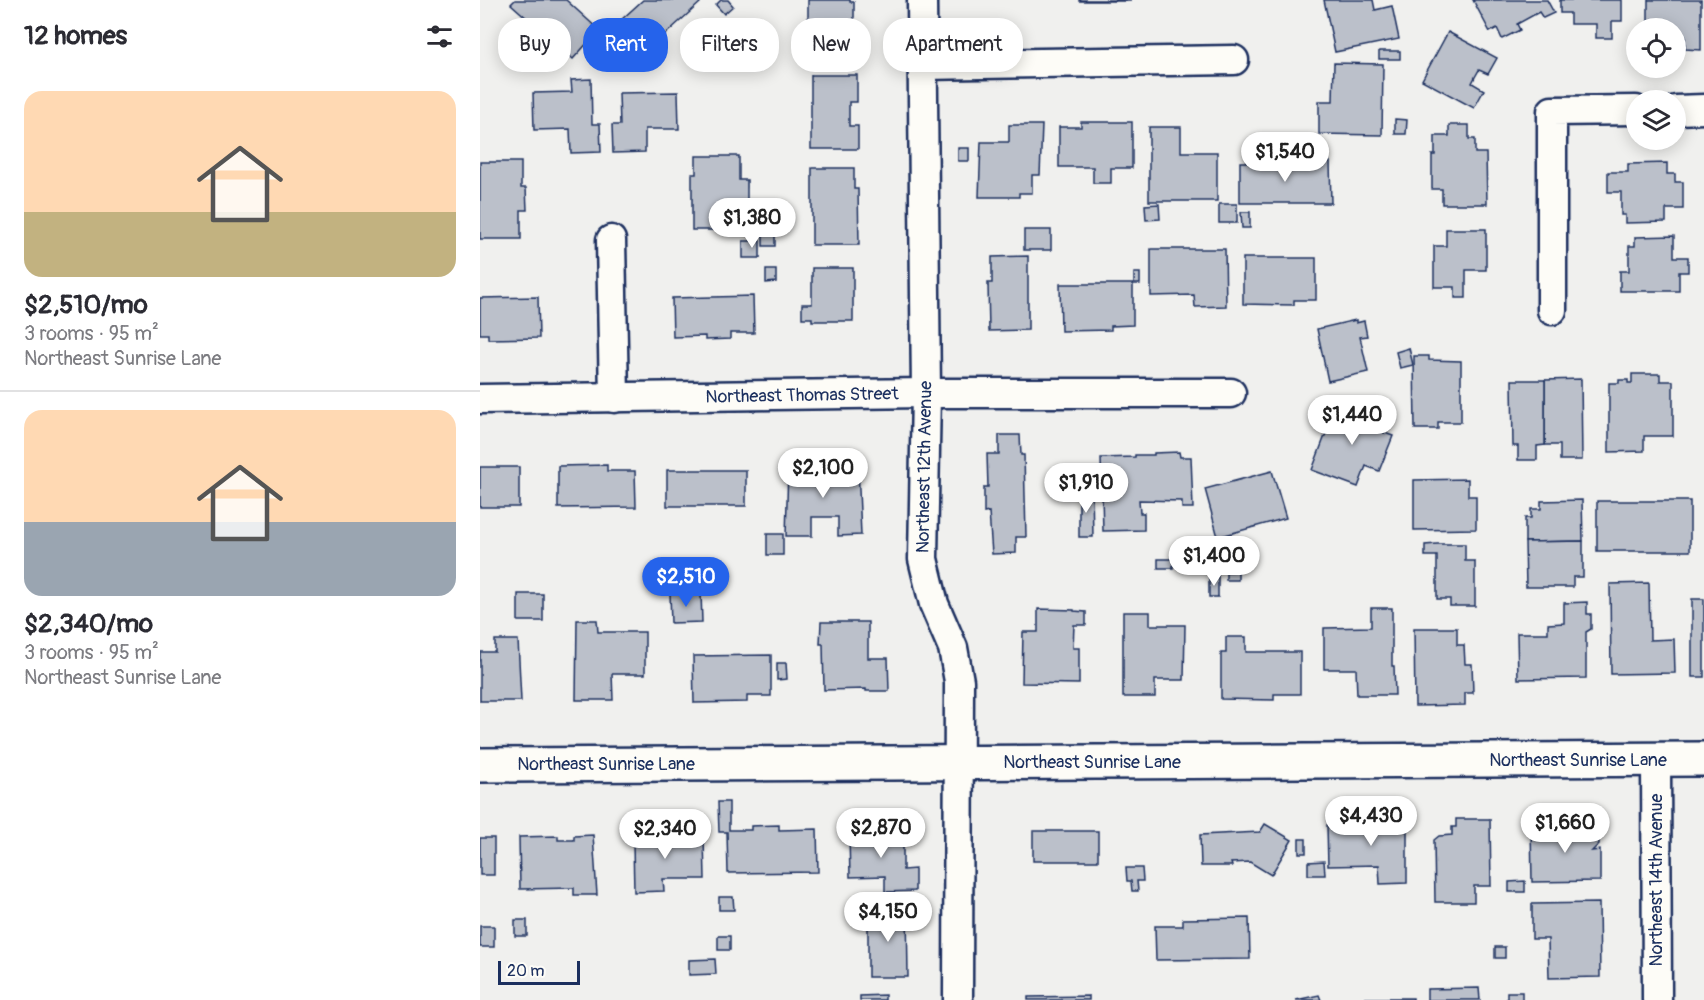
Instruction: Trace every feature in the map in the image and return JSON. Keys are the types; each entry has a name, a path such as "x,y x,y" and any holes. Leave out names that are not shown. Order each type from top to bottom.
{"street":[{"name":"Northeast 12th Avenue","path":"922,0 922,18"},
{"path":"1023,63 1234,60"},
{"name":"Northeast 12th Avenue","path":"923,72 926,393 923,559 934,604 953,648 959,681 958,1000"},
{"path":"1552,310 1552,111 1626,110"},
{"path":"1686,110 1704,110"},
{"path":"611,240 614,398"},
{"name":"Northeast Thomas Street","path":"480,399 926,393 1232,393"},
{"name":"Northeast Sunrise Lane","path":"480,765 1704,759"},
{"name":"Northeast 14th Avenue","path":"1656,760 1657,1000"}],"building":[{"path":"515,0 566,0 586,18 583,18 583,48 573,59 571,57 571,18 527,18 511,4"},
{"path":"643,0 698,0 700,3 683,18 680,18 680,21 668,32 668,18 623,18"},
{"path":"721,0 728,0 733,6 724,14 716,5"},
{"path":"808,0 850,0 854,2 854,18 808,18"},
{"path":"1130,0 1130,1 1079,1"},
{"path":"1324,0 1373,0 1375,10 1392,6 1399,39 1335,52"},
{"path":"1473,0 1547,0 1554,13 1543,18 1539,12 1517,24 1520,30 1502,39 1497,28 1490,32"},
{"path":"1560,0 1622,0 1622,21 1612,21 1612,38 1596,38 1596,24 1570,24 1570,13 1560,13"},
{"path":"1648,0 1701,0 1701,50 1686,49 1686,18 1648,18"},
{"path":"1448,32 1497,58 1488,74 1479,70 1472,83 1484,90 1474,108 1422,80"},
{"path":"1379,51 1400,51 1400,59 1379,59"},
{"path":"1334,63 1383,64 1382,135 1319,134 1319,101 1333,101"},
{"path":"811,75 857,75 857,102 849,102 849,126 858,126 858,149 811,149"},
{"path":"591,79 592,124 600,124 601,152 571,153 570,129 534,130 533,93 572,92 571,80"},
{"path":"678,92 679,129 645,129 645,152 613,153 612,125 620,125 619,93"},
{"path":"1395,119 1407,120 1406,134 1395,134"},
{"path":"1081,122 1132,122 1132,168 1111,168 1111,183 1093,183 1093,167 1059,167 1059,127 1081,127"},
{"path":"1009,125 1042,125 1040,175 1032,175 1032,193 1019,193 1019,197 979,197 981,142 1009,142"},
{"path":"1449,125 1469,125 1469,139 1475,139 1475,153 1486,153 1487,204 1442,204 1442,189 1432,189 1432,155 1435,155 1435,136 1449,136"},
{"path":"1149,127 1181,127 1181,152 1217,152 1217,201 1149,201"},
{"path":"958,148 969,148 969,161 958,161"},
{"path":"696,156 739,156 739,180 747,180 747,204 739,204 739,230 692,230 692,174 696,174"},
{"path":"480,162 521,162 521,188 526,188 527,210 521,210 521,239 480,239"},
{"path":"1240,162 1330,162 1331,203 1240,203"},
{"path":"1667,163 1667,174 1675,174 1675,182 1683,182 1683,209 1666,209 1666,222 1625,223 1625,215 1621,215 1621,192 1608,192 1608,172 1628,172 1628,164"},
{"path":"812,168 854,168 854,189 858,189 859,245 812,245"},
{"path":"1159,204 1160,219 1146,220 1145,205"},
{"path":"1219,204 1237,204 1237,223 1219,223"},
{"path":"1241,212 1250,212 1250,228 1242,228"},
{"path":"1446,229 1486,229 1486,270 1466,270 1466,298 1455,298 1455,287 1434,287 1434,246 1446,246"},
{"path":"1024,230 1051,230 1051,250 1024,250"},
{"path":"763,234 775,234 775,246 763,246"},
{"path":"1674,236 1674,257 1688,257 1688,272 1679,272 1679,291 1620,291 1620,271 1629,271 1629,246 1635,246 1635,237"},
{"path":"743,241 760,241 760,258 743,258"},
{"path":"1151,249 1225,249 1226,306 1195,307 1194,295 1151,296"},
{"path":"1028,256 1028,330 989,331 988,283 992,283 992,257"},
{"path":"1243,258 1316,258 1316,300 1294,300 1294,305 1243,304"},
{"path":"812,268 853,268 853,321 812,321 812,318 802,318 802,304 812,304"},
{"path":"766,270 776,270 776,282 766,283"},
{"path":"1134,273 1140,273 1140,284 1134,284"},
{"path":"1060,284 1133,284 1133,325 1111,326 1111,330 1061,331"},
{"path":"753,296 754,333 730,333 730,339 705,340 705,336 673,337 672,298"},
{"path":"538,297 539,338 488,339 488,334 480,334 480,298"},
{"path":"1356,320 1356,323 1364,321 1367,336 1360,337 1368,372 1328,381 1317,329"},
{"path":"1409,348 1413,365 1400,368 1396,352"},
{"path":"1414,356 1429,356 1429,360 1461,361 1461,422 1438,422 1438,429 1415,429"},
{"path":"1632,374 1660,374 1660,381 1673,381 1673,436 1644,436 1644,451 1609,452 1609,383 1628,380 1628,383 1632,383"},
{"path":"1581,379 1582,460 1560,460 1560,445 1545,445 1545,380"},
{"path":"1512,380 1545,380 1545,445 1537,446 1537,460 1518,460 1518,446 1513,446"},
{"path":"1337,404 1383,421 1379,431 1393,436 1379,471 1366,466 1358,487 1312,470"},
{"path":"999,435 1020,435 1021,455 1024,455 1026,537 1016,537 1016,553 992,554 989,512 984,513 984,487 988,487 987,454 999,454"},
{"path":"1179,452 1180,457 1191,457 1193,508 1182,508 1182,501 1139,500 1140,513 1144,513 1144,530 1103,531 1101,458"},
{"path":"607,465 607,471 635,471 636,507 558,508 558,466"},
{"path":"480,467 519,467 519,507 480,507"},
{"path":"858,467 861,535 838,536 838,517 812,517 812,536 786,536 788,468"},
{"path":"667,470 746,470 746,506 667,506"},
{"path":"1272,471 1286,518 1218,537 1205,489"},
{"path":"1468,479 1468,496 1476,496 1476,529 1414,530 1414,480"},
{"path":"1079,490 1092,490 1093,537 1079,537"},
{"path":"1582,500 1583,541 1525,542 1525,518 1531,518 1531,509 1541,509 1541,501"},
{"path":"1597,501 1690,501 1690,551 1597,551"},
{"path":"767,534 783,534 783,555 767,555"},
{"path":"1583,541 1583,577 1573,577 1573,587 1526,587 1525,542"},
{"path":"1465,544 1465,561 1475,561 1475,606 1450,606 1450,599 1437,599 1437,556 1425,556 1425,545"},
{"path":"1158,559 1173,559 1173,568 1158,568"},
{"path":"1238,571 1238,580 1226,580 1226,572"},
{"path":"1218,576 1218,597 1209,597 1209,577"},
{"path":"1649,583 1650,640 1674,639 1675,673 1611,674 1610,584"},
{"path":"670,593 701,593 702,622 671,623"},
{"path":"518,594 543,594 543,621 518,621"},
{"path":"1692,599 1704,599 1704,677 1692,677"},
{"path":"1587,602 1587,614 1591,614 1591,629 1586,632 1586,678 1518,679 1517,633 1548,633 1548,624 1564,623 1564,603"},
{"path":"1371,608 1392,608 1392,666 1394,666 1395,695 1357,695 1356,669 1324,669 1324,628 1371,627"},
{"path":"1038,609 1086,612 1086,625 1074,625 1073,648 1079,648 1079,684 1022,683 1023,632 1038,632"},
{"path":"1123,612 1150,612 1150,625 1185,625 1184,680 1155,680 1155,697 1123,697"},
{"path":"577,620 597,620 598,632 645,632 645,674 612,674 613,700 576,700"},
{"path":"821,622 868,622 868,658 888,658 889,691 824,690 823,644 820,644"},
{"path":"1414,628 1457,628 1457,645 1464,645 1465,664 1472,664 1473,693 1465,693 1465,705 1415,706"},
{"path":"1226,637 1246,637 1246,652 1300,652 1300,694 1274,694 1274,700 1221,699 1221,653 1226,653"},
{"path":"495,640 518,640 521,701 480,701 480,652 495,652"},
{"path":"771,655 771,696 747,696 747,702 694,703 693,656"},
{"path":"777,663 786,663 787,679 777,680"},
{"path":"718,802 729,802 729,830 751,830 751,826 779,825 779,830 817,829 818,872 728,873 727,832 719,832"},
{"path":"1380,814 1380,824 1407,823 1407,883 1380,884 1379,865 1328,866 1327,825 1351,825 1351,815"},
{"path":"1456,819 1490,819 1491,886 1474,886 1474,902 1435,902 1434,840 1439,836 1452,835 1452,827 1456,827"},
{"path":"1265,824 1292,840 1271,875 1250,862 1231,863 1232,866 1201,866 1200,835 1260,832"},
{"path":"1594,825 1599,831 1599,844 1592,851 1600,850 1600,881 1532,882 1531,826"},
{"path":"863,829 892,829 892,834 903,834 903,870 915,869 915,891 885,892 885,876 850,877 849,835 863,834"},
{"path":"1033,831 1098,831 1098,861 1033,861"},
{"path":"629,833 669,833 669,839 704,838 705,879 663,879 664,891 634,892 633,843 629,844"},
{"path":"593,835 597,895 574,895 574,888 520,889 519,837 558,836 558,840 574,840 574,836"},
{"path":"480,838 494,838 494,875 480,875"},
{"path":"1299,839 1306,839 1306,853 1299,853"},
{"path":"1324,861 1325,875 1308,875 1308,862"},
{"path":"1126,868 1142,868 1143,881 1137,881 1138,891 1132,891 1131,881 1127,881"},
{"path":"1525,881 1525,892 1509,892 1509,882"},
{"path":"719,897 733,897 734,910 719,910"},
{"path":"1599,903 1600,977 1549,978 1548,939 1532,939 1532,904"},
{"path":"868,908 907,908 908,977 868,977"},
{"path":"1249,918 1250,959 1156,960 1155,926 1183,926 1183,919"},
{"path":"515,920 527,920 527,936 515,936"},
{"path":"480,926 494,926 494,947 480,947"},
{"path":"718,936 730,936 730,950 718,950"},
{"path":"1495,947 1505,947 1505,958 1495,958"},
{"path":"715,959 716,974 689,975 689,960"},
{"path":"1479,988 1480,1000 1427,1000 1427,989"},
{"path":"1507,992 1522,992 1522,1000 1507,1000"},
{"path":"885,995 885,1000 860,1000 860,996"},
{"path":"1319,995 1321,1000 1296,1000"},
{"path":"1089,996 1089,1000 1028,1000 1028,997"},
{"path":"1357,998 1413,998 1413,1000 1357,1000"}]}
